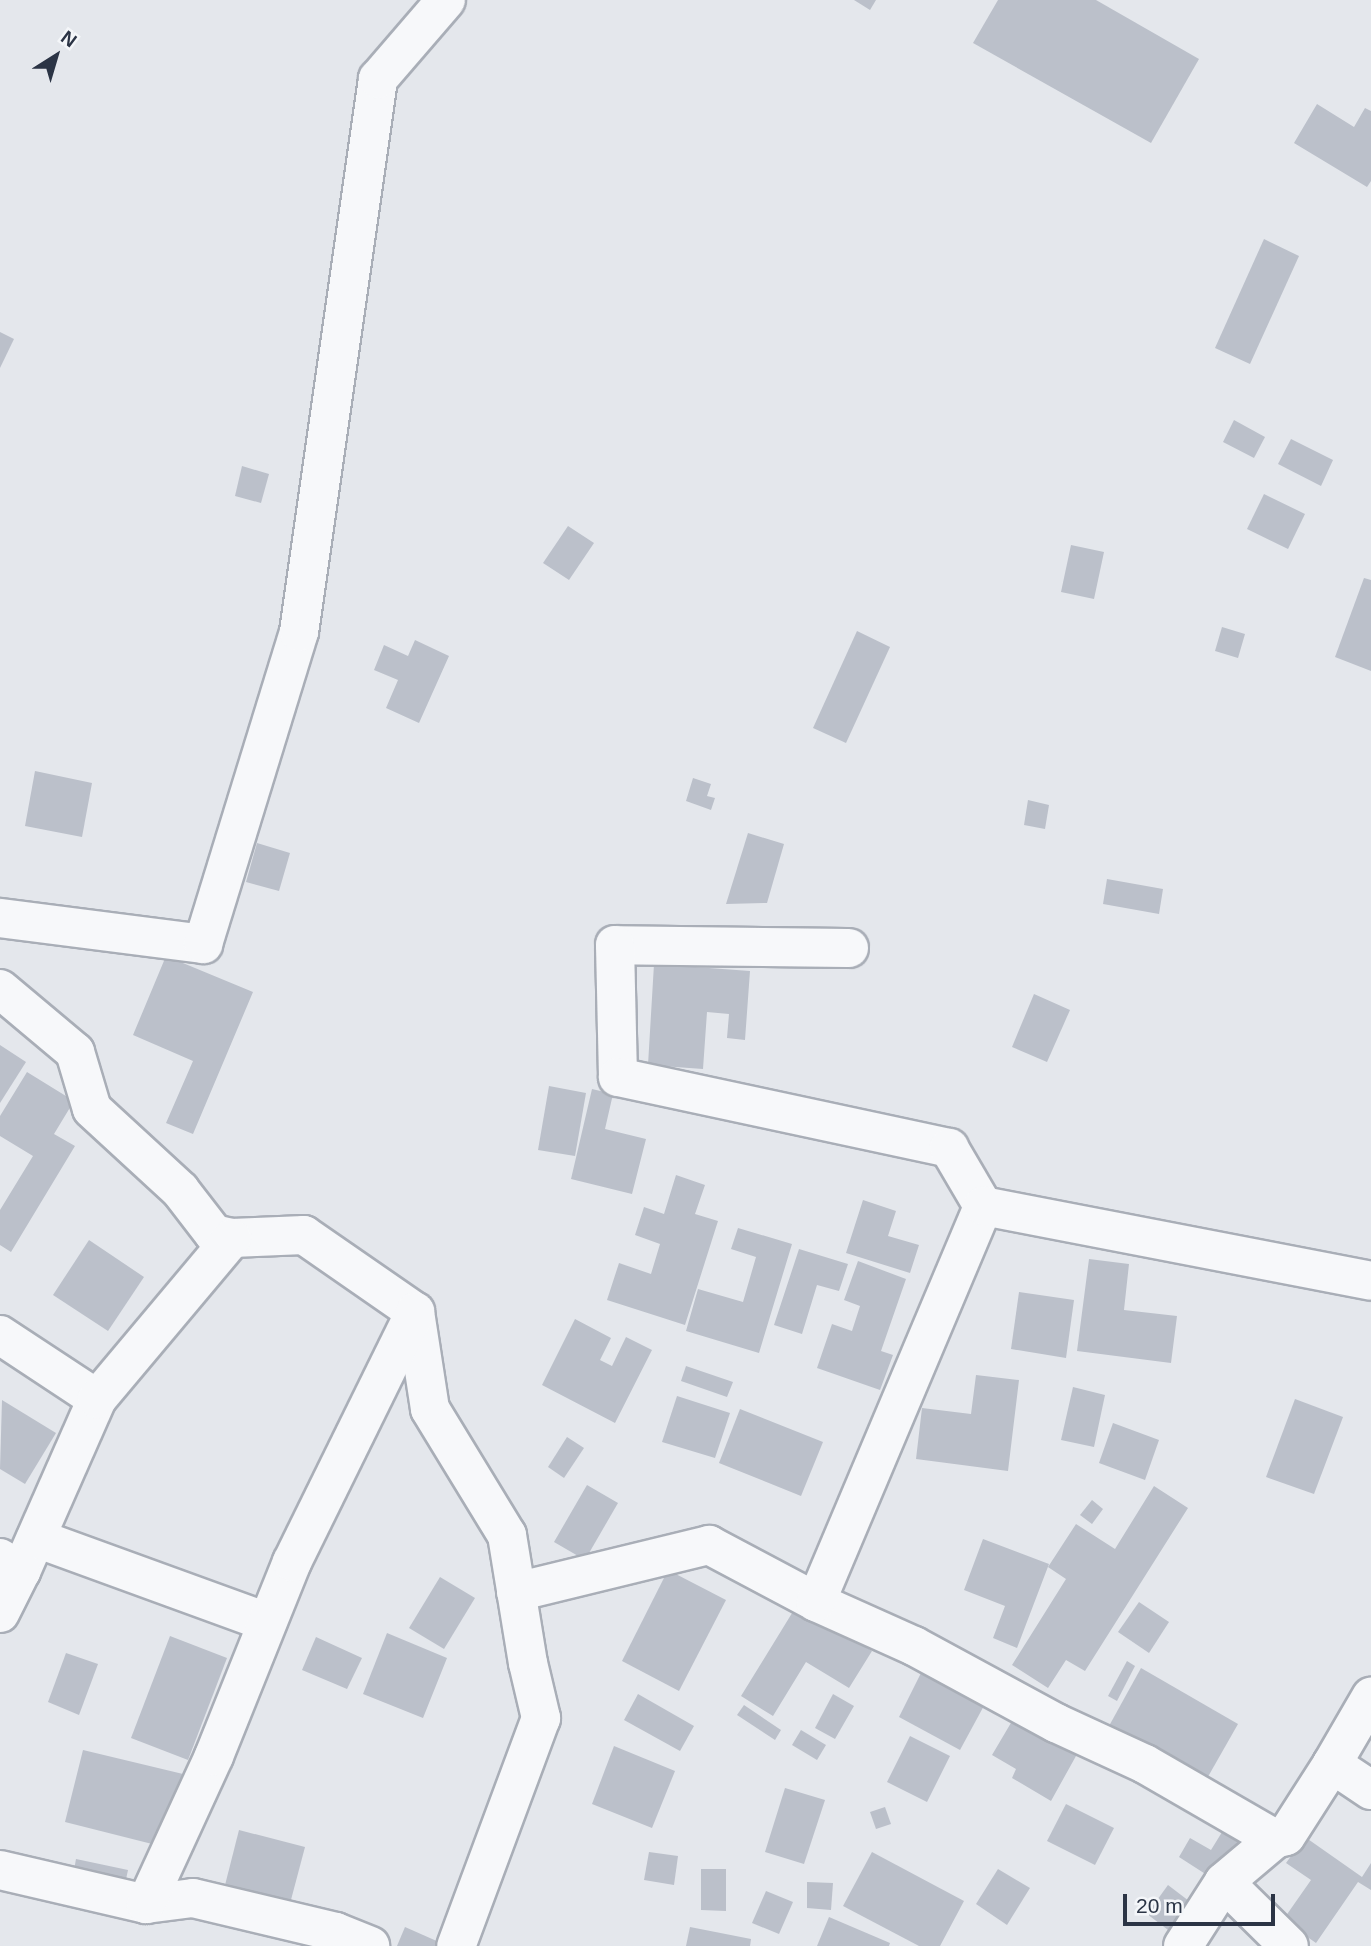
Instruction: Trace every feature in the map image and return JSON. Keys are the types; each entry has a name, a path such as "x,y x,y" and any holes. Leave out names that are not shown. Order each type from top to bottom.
{"street":[{"path":"0,918 203,944 299,632 378,79 446,0"},
{"path":"849,948 615,945 618,1077 949,1148 983,1206 1371,1281"},
{"path":"0,989 75,1052 92,1109 180,1191 214,1234 232,1238 304,1235 415,1312 430,1409 507,1535 528,1663 541,1718 456,1946"},
{"path":"816,1602 983,1206"},
{"path":"0,1613 19,1556 97,1399 232,1238"},
{"path":"146,1903 214,1756 292,1562 415,1312"},
{"path":"0,1335 97,1399"},
{"path":"516,1592 709,1545 816,1602 914,1646 1056,1723 1145,1765 1275,1839"},
{"path":"19,1556 267,1622"},
{"path":"1183,1946 1224,1882 1275,1839 1286,1836 1371,1697"},
{"path":"1332,1764 1371,1790"},
{"path":"0,1870 146,1903 193,1898 336,1932 370,1946"},
{"path":"1224,1882 1289,1946"}],"building":[{"path":"854,0 876,0 870,10"},
{"path":"998,0 1096,0 1199,59 1151,143 973,43"},
{"path":"1317,104 1354,127 1365,108 1371,111 1371,181 1367,187 1294,143"},
{"path":"1264,239 1299,256 1250,364 1215,348"},
{"path":"0,332 14,339 0,368"},
{"path":"1234,420 1265,437 1254,458 1223,442"},
{"path":"1291,439 1333,460 1321,486 1278,464"},
{"path":"242,466 269,474 261,503 235,496"},
{"path":"1264,494 1305,514 1288,549 1247,529"},
{"path":"568,526 594,543 569,580 543,563"},
{"path":"1071,545 1104,552 1094,599 1061,592"},
{"path":"1364,578 1371,580 1371,671 1335,657"},
{"path":"1222,627 1245,634 1238,658 1215,651"},
{"path":"857,631 890,647 846,743 813,728"},
{"path":"415,640 449,656 419,723 386,708 398,680 374,670 384,645 408,656"},
{"path":"35,771 92,783 82,837 25,826"},
{"path":"693,778 711,784 707,796 715,798 711,810 686,801"},
{"path":"1028,800 1049,805 1045,829 1024,825"},
{"path":"748,833 784,844 767,903 726,904"},
{"path":"257,843 290,853 279,891 246,882"},
{"path":"1107,879 1163,889 1159,914 1103,904"},
{"path":"166,956 253,992 193,1134 166,1123 193,1061 133,1035"},
{"path":"654,964 750,971 745,1040 727,1038 729,1014 707,1012 703,1069 648,1065"},
{"path":"1034,994 1070,1010 1047,1062 1012,1047"},
{"path":"0,1045 26,1062 0,1103"},
{"path":"27,1072 74,1101 54,1134 75,1146 11,1252 0,1245 0,1210 33,1156 0,1136 0,1116"},
{"path":"549,1086 586,1093 575,1156 538,1150"},
{"path":"592,1089 613,1094 605,1129 646,1139 632,1194 571,1179"},
{"path":"676,1175 705,1185 695,1214 718,1221 685,1325 607,1300 619,1263 651,1274 660,1244 635,1235 644,1207 664,1214"},
{"path":"863,1200 896,1211 888,1236 919,1245 910,1273 846,1253"},
{"path":"738,1228 792,1244 759,1353 686,1331 698,1289 743,1302 756,1257 731,1249"},
{"path":"89,1240 144,1277 108,1331 53,1295"},
{"path":"799,1249 848,1264 839,1291 817,1285 802,1334 774,1325"},
{"path":"1089,1259 1129,1264 1124,1310 1177,1316 1171,1363 1077,1351"},
{"path":"858,1261 906,1279 881,1351 893,1355 880,1390 817,1368 832,1324 852,1331 860,1306 844,1300"},
{"path":"1019,1292 1074,1300 1066,1358 1011,1349"},
{"path":"575,1319 611,1338 600,1360 612,1366 626,1337 652,1350 615,1423 542,1385"},
{"path":"686,1366 733,1382 727,1397 681,1381"},
{"path":"976,1375 1019,1380 1008,1471 916,1459 922,1408 971,1414"},
{"path":"1073,1387 1105,1395 1094,1447 1061,1440"},
{"path":"677,1396 730,1413 715,1458 662,1442"},
{"path":"1295,1399 1343,1417 1314,1494 1266,1477"},
{"path":"2,1400 56,1433 25,1484 0,1469"},
{"path":"740,1409 823,1442 801,1496 719,1463"},
{"path":"1113,1423 1159,1440 1145,1480 1099,1463"},
{"path":"567,1437 584,1448 564,1478 548,1467"},
{"path":"587,1485 618,1503 585,1560 554,1542"},
{"path":"1154,1486 1188,1508 1085,1671 1066,1660 1048,1688 1012,1665 1066,1579 1048,1567 1076,1524 1115,1549"},
{"path":"1092,1500 1103,1509 1092,1524 1080,1515"},
{"path":"983,1539 1049,1564 1017,1648 993,1638 1005,1606 964,1590"},
{"path":"668,1570 726,1600 679,1691 622,1661"},
{"path":"440,1577 475,1598 444,1649 409,1628"},
{"path":"1139,1602 1169,1622 1149,1653 1118,1632"},
{"path":"797,1605 872,1651 849,1688 806,1662 773,1716 741,1696"},
{"path":"387,1633 447,1658 423,1718 363,1694"},
{"path":"170,1636 227,1658 188,1760 131,1738"},
{"path":"316,1637 362,1658 347,1689 302,1670"},
{"path":"66,1653 98,1664 79,1715 48,1702"},
{"path":"1127,1661 1135,1666 1117,1701 1108,1696"},
{"path":"1141,1668 1238,1724 1205,1782 1109,1726"},
{"path":"923,1669 986,1702 960,1750 899,1717"},
{"path":"638,1694 694,1726 680,1751 624,1720"},
{"path":"833,1694 854,1706 835,1739 815,1728"},
{"path":"744,1705 781,1730 775,1740 737,1715"},
{"path":"1018,1711 1081,1747 1051,1801 1012,1778 1016,1769 992,1755"},
{"path":"801,1730 826,1745 817,1760 792,1745"},
{"path":"910,1736 950,1756 927,1802 887,1782"},
{"path":"614,1746 675,1771 652,1828 592,1804"},
{"path":"83,1750 183,1774 164,1847 65,1822"},
{"path":"785,1788 825,1800 804,1864 765,1852"},
{"path":"1066,1804 1114,1828 1095,1865 1047,1841"},
{"path":"885,1807 891,1824 876,1829 870,1812"},
{"path":"1227,1824 1252,1840 1224,1886 1179,1857 1190,1838 1211,1850"},
{"path":"239,1830 305,1847 283,1930 222,1897"},
{"path":"1305,1837 1362,1877 1371,1863 1371,1890 1358,1882 1316,1943 1283,1920 1311,1880 1286,1863"},
{"path":"649,1852 678,1856 674,1885 644,1880"},
{"path":"872,1852 964,1901 940,1946 919,1946 843,1906"},
{"path":"76,1859 128,1870 122,1898 71,1887"},
{"path":"701,1869 726,1869 726,1911 701,1910"},
{"path":"998,1869 1030,1888 1007,1925 976,1904"},
{"path":"807,1882 833,1883 831,1910 807,1908"},
{"path":"1168,1885 1210,1917 1188,1945 1147,1914"},
{"path":"766,1891 793,1902 779,1934 752,1923"},
{"path":"829,1917 890,1943 889,1946 817,1946"},
{"path":"405,1927 448,1946 397,1946"},
{"path":"690,1927 751,1939 750,1946 686,1946"}]}
